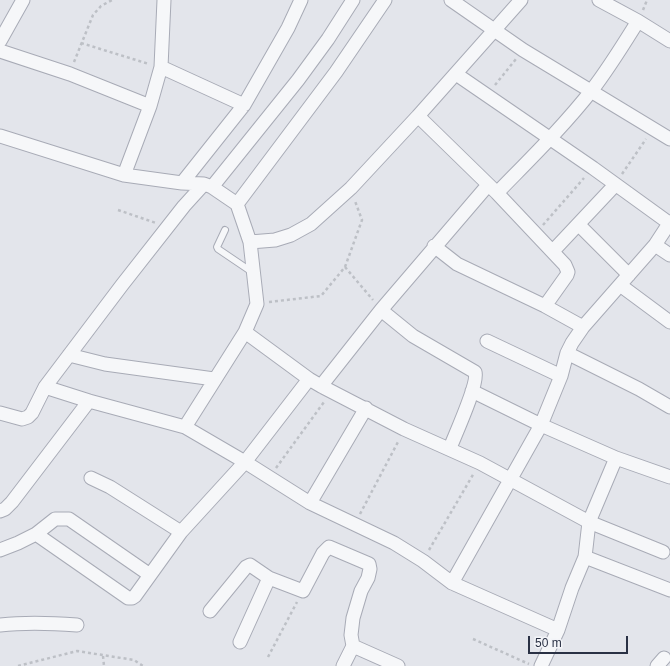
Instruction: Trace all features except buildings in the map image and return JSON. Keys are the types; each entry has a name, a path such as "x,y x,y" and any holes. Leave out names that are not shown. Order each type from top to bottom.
{"street":[{"path":"0,41 23,0"},
{"path":"124,175 150,106 161,67 164,0"},
{"path":"182,183 244,105 288,28 301,0"},
{"path":"0,415 22,419 28,417 32,413 45,387 168,227 208,186 298,80 328,39 353,0"},
{"path":"237,204 336,72 385,0"},
{"path":"451,0 523,50 670,139"},
{"path":"250,242 275,240 291,235 311,224 351,188 456,74 521,0"},
{"path":"599,0 638,21 670,41"},
{"path":"326,388 381,310 434,246 492,189 549,139 609,68 638,21"},
{"path":"0,51 70,74 150,106"},
{"path":"161,67 244,105"},
{"path":"452,583 541,425 561,376 572,343 583,327 655,245 670,223 456,74"},
{"path":"418,116 536,233 565,265 568,272 545,306"},
{"path":"0,136 124,175 208,186 237,204 250,242 257,304 245,332 185,427"},
{"path":"553,251 615,185"},
{"path":"578,225 629,275"},
{"path":"655,245 670,255"},
{"path":"434,246 457,264 545,306 583,327"},
{"path":"620,286 670,322"},
{"path":"381,310 412,336 475,372 476,376 472,391 450,448"},
{"path":"245,332 309,379 326,388 404,429 450,448 480,463 589,522 663,552"},
{"path":"487,341 561,376"},
{"path":"568,353 639,389 670,407"},
{"path":"69,355 105,364 214,379"},
{"path":"36,534 128,598 132,598 135,596 181,532 245,462 309,379"},
{"path":"45,387 89,401 185,427 245,462 310,503 355,523 394,543 423,561 452,583 558,630"},
{"path":"472,391 541,425 616,458 670,477"},
{"path":"0,511 5,509 12,502 89,401"},
{"path":"310,503 366,408"},
{"path":"541,666 558,630 572,588 585,557 589,522 616,458"},
{"path":"91,478 110,487 181,532"},
{"path":"0,550 36,534 55,519 69,519 150,575"},
{"path":"210,612 246,567 250,565 254,566 270,578 303,591 323,553 330,547 369,564 370,569 368,578 361,591 353,618 351,635 353,646 342,666"},
{"path":"585,557 670,590"},
{"path":"240,642 270,578"},
{"path":"0,625 49,622 77,625"},
{"path":"353,646 398,666"}],"lane":[{"path":"225,230 218,249 253,273"}],"path":[{"path":"70,74 93,15 101,6 112,0"},
{"path":"81,43 161,67"},
{"path":"487,95 523,50"},
{"path":"615,185 653,129"},
{"path":"536,233 593,168"},
{"path":"257,304 321,296 345,267 362,220 351,188"},
{"path":"118,210 168,227"},
{"path":"345,267 381,310"},
{"path":"269,478 326,388"},
{"path":"355,523 404,429"},
{"path":"423,561 480,463"},
{"path":"268,657 303,591"},
{"path":"473,639 534,666"},
{"path":"18,666 77,651 134,660 143,666"},
{"path":"103,656 104,666"}]}
